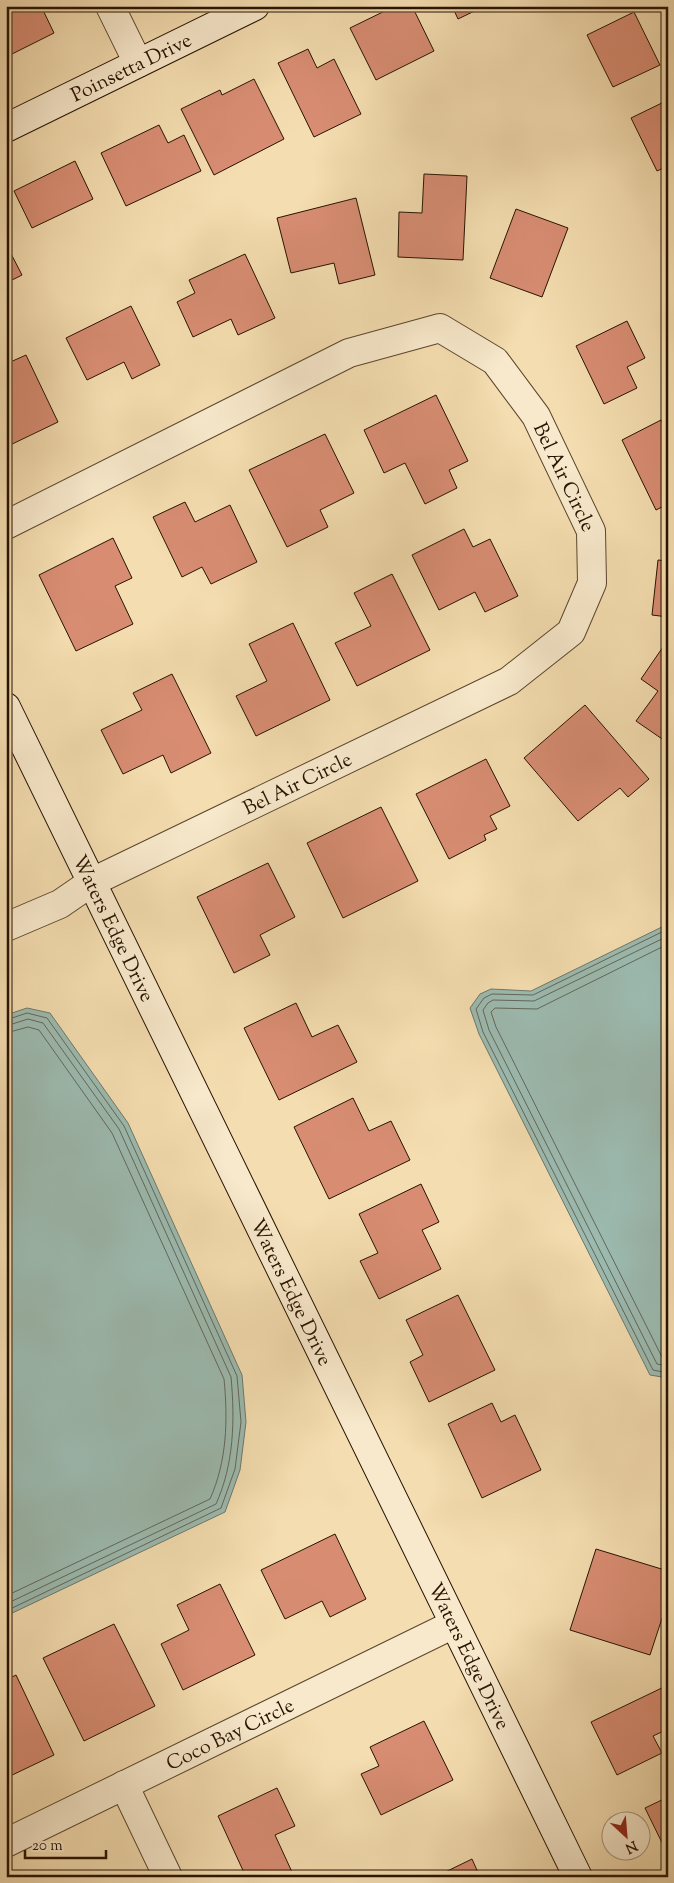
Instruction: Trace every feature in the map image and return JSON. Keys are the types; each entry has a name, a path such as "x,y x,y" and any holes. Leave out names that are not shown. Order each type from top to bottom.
{"street":[{"path":"110,6 138,63"},
{"name":"Poinsetta Drive","path":"6,128 254,6"},
{"name":"Bel Air Circle","path":"6,525 350,353 440,328 495,361 536,416 591,531 592,583 571,632 509,681 92,882 60,904 6,927"},
{"name":"Waters Edge Drive","path":"6,706 578,1877"},
{"name":"Coco Bay Circle","path":"6,1843 454,1624"},
{"path":"124,1785 168,1877"}],"water":[{"path":"668,924 668,1378 650,1375 479,1034 470,1008 480,994 491,989 531,991"},
{"path":"27,1008 50,1013 128,1123 242,1375 246,1422 240,1470 225,1512 6,1616 6,1015"}],"building":[{"path":"17,6 41,6 54,33 6,57 6,12"},
{"path":"395,6 412,6 434,51 376,80 350,28"},
{"path":"452,6 485,6 458,19"},
{"path":"634,12 660,65 613,87 587,35"},
{"path":"308,49 317,68 334,59 361,114 314,137 278,63"},
{"path":"254,79 284,139 214,175 181,109 220,90 222,95"},
{"path":"668,100 668,166 657,171 631,118"},
{"path":"159,125 168,143 184,135 201,171 126,206 101,153"},
{"path":"75,161 93,199 32,228 14,191"},
{"path":"424,174 467,176 463,260 398,257 399,212 422,213"},
{"path":"356,198 375,275 339,284 334,263 291,273 277,218"},
{"path":"668,199 668,211 663,201"},
{"path":"516,209 568,228 542,297 490,278"},
{"path":"6,244 22,275 6,283"},
{"path":"245,254 275,318 238,335 231,319 193,337 177,302 195,293 189,280"},
{"path":"131,306 160,365 132,379 124,362 87,380 66,338"},
{"path":"627,321 645,358 627,367 637,388 604,404 576,346"},
{"path":"26,355 58,422 6,447 6,364"},
{"path":"436,395 468,461 449,470 457,488 425,504 405,463 384,473 364,430"},
{"path":"661,420 668,434 668,504 656,510 622,440"},
{"path":"325,434 354,493 320,510 328,527 287,547 249,470"},
{"path":"185,502 195,522 230,505 257,562 211,584 202,567 182,577 153,517"},
{"path":"464,529 473,547 490,539 518,596 485,612 475,592 439,610 412,555"},
{"path":"113,538 132,578 115,586 133,624 76,651 39,575"},
{"path":"658,560 668,561 668,617 652,615"},
{"path":"392,574 430,650 357,686 335,643 371,626 354,593"},
{"path":"293,623 330,700 256,736 236,696 267,681 249,644"},
{"path":"665,644 668,646 668,743 636,721 658,691 641,679"},
{"path":"172,674 211,753 171,773 163,755 123,774 101,730 142,710 133,693"},
{"path":"585,705 649,779 628,797 620,788 578,821 524,758"},
{"path":"486,759 510,806 490,816 497,829 484,835 486,840 449,859 416,794"},
{"path":"381,807 418,881 343,918 307,843"},
{"path":"268,863 295,917 260,935 270,955 234,973 197,897"},
{"path":"296,1003 312,1037 338,1025 357,1062 279,1100 244,1028"},
{"path":"353,1098 369,1131 391,1121 410,1160 329,1199 294,1127"},
{"path":"421,1184 439,1222 422,1230 441,1269 379,1299 360,1261 378,1253 359,1214"},
{"path":"458,1295 495,1370 429,1402 410,1362 423,1355 406,1320"},
{"path":"492,1403 501,1422 515,1415 541,1470 482,1498 448,1424"},
{"path":"335,1534 366,1599 330,1617 322,1601 285,1619 261,1570"},
{"path":"596,1549 668,1571 668,1600 650,1655 570,1630"},
{"path":"220,1584 255,1655 183,1690 161,1644 189,1630 177,1605"},
{"path":"114,1624 155,1706 84,1741 43,1658"},
{"path":"16,1675 54,1755 6,1778 6,1680"},
{"path":"668,1685 668,1729 653,1736 662,1753 617,1775 591,1722"},
{"path":"424,1721 453,1780 381,1815 361,1774 379,1766 370,1747"},
{"path":"277,1788 295,1826 275,1835 292,1872 281,1877 246,1877 218,1816"},
{"path":"668,1797 668,1855 652,1822 652,1810 646,1810 645,1808"},
{"path":"472,1859 480,1877 435,1877"}]}
